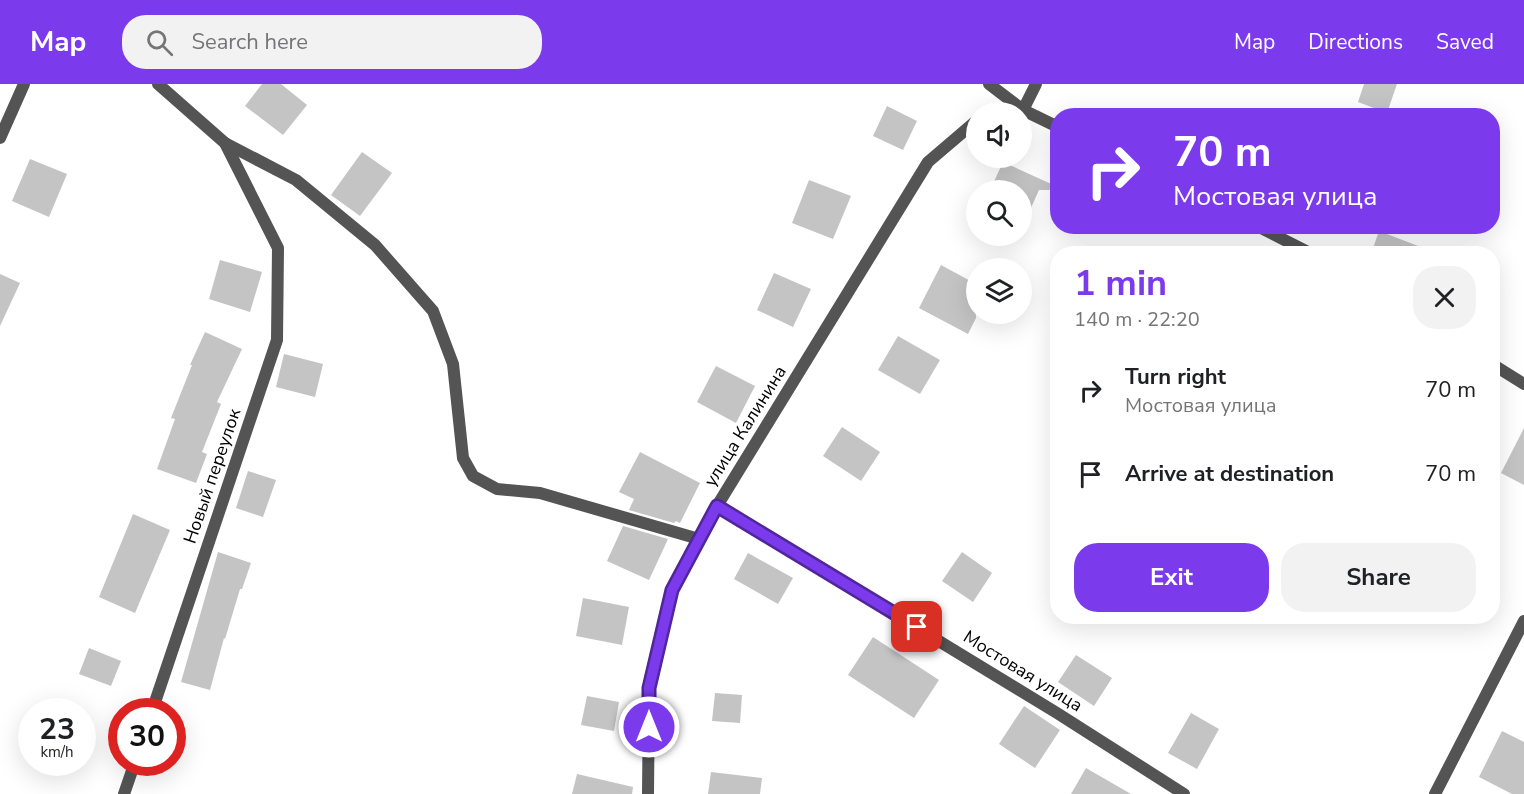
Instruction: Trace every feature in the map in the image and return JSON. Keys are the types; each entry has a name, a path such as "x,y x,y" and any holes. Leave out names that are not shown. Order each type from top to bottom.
{"street":[{"path":"0,138 24,84"},
{"path":"158,84 225,143 296,180 375,245 433,310 453,364 463,458 473,476 498,489 540,493 699,539"},
{"path":"989,84 1008,102"},
{"path":"1024,102 1036,84"},
{"path":"1032,117 1050,124"},
{"name":"улица Калинина","path":"648,794 649,688 672,590 717,506 928,162 966,130"},
{"name":"Новый переулок","path":"156,698 277,340 278,248 225,143"},
{"path":"1273,234 1296,246"},
{"path":"1500,369 1524,384"},
{"name":"Мостовая улица","path":"717,506 1047,706 1184,794"},
{"path":"1435,794 1524,621"},
{"path":"124,794 130,776"}],"building":[{"path":"262,84 281,84 307,105 283,135 245,106"},
{"path":"1364,84 1397,84 1389,108 1374,108 1358,102"},
{"path":"887,106 917,121 903,150 873,136"},
{"path":"362,152 392,173 360,216 331,195"},
{"path":"30,159 67,174 49,217 12,201"},
{"path":"1000,168 1016,168 1050,183 1050,190 1039,190 1032,206 1032,180 995,180"},
{"path":"809,180 851,196 833,239 792,223"},
{"path":"1378,234 1387,234 1418,246 1374,246"},
{"path":"220,260 262,272 250,312 209,299"},
{"path":"941,265 966,279 966,324 973,324 968,334 919,308"},
{"path":"774,273 811,289 793,327 757,310"},
{"path":"0,274 20,283 0,326"},
{"path":"205,332 242,349 217,402 221,404 202,452 207,454 196,483 157,469 175,419 171,418 192,365 190,365"},
{"path":"898,336 940,360 920,394 878,370"},
{"path":"284,354 323,364 315,397 276,387"},
{"path":"716,366 755,386 736,423 697,402"},
{"path":"842,427 880,452 861,481 823,456"},
{"path":"1524,428 1524,485 1501,473"},
{"path":"640,452 700,483 680,523 629,510 634,499 619,492"},
{"path":"248,471 276,480 263,517 236,508"},
{"path":"133,514 170,530 135,613 99,597"},
{"path":"623,526 668,539 649,580 607,561"},
{"path":"218,552 251,563 224,638 210,690 181,682"},
{"path":"962,552 992,573 973,602 942,581"},
{"path":"748,553 793,578 778,604 734,579"},
{"path":"583,598 629,607 622,645 576,636"},
{"path":"873,637 939,680 914,718 848,675"},
{"path":"89,648 121,661 111,686 79,674"},
{"path":"1076,655 1112,678 1094,706 1058,682"},
{"path":"715,693 742,695 740,723 712,721"},
{"path":"587,696 619,702 614,731 581,725"},
{"path":"1024,706 1060,730 1035,768 999,744"},
{"path":"1191,713 1219,729 1197,769 1168,753"},
{"path":"1502,731 1524,742 1524,794 1512,794 1479,777"},
{"path":"1086,768 1131,794 1071,794"},
{"path":"711,772 762,778 760,794 708,794"},
{"path":"577,774 633,787 632,794 572,794"}],"route":[{"path":"649,727 649,688 672,590 717,506 917,627"}]}
